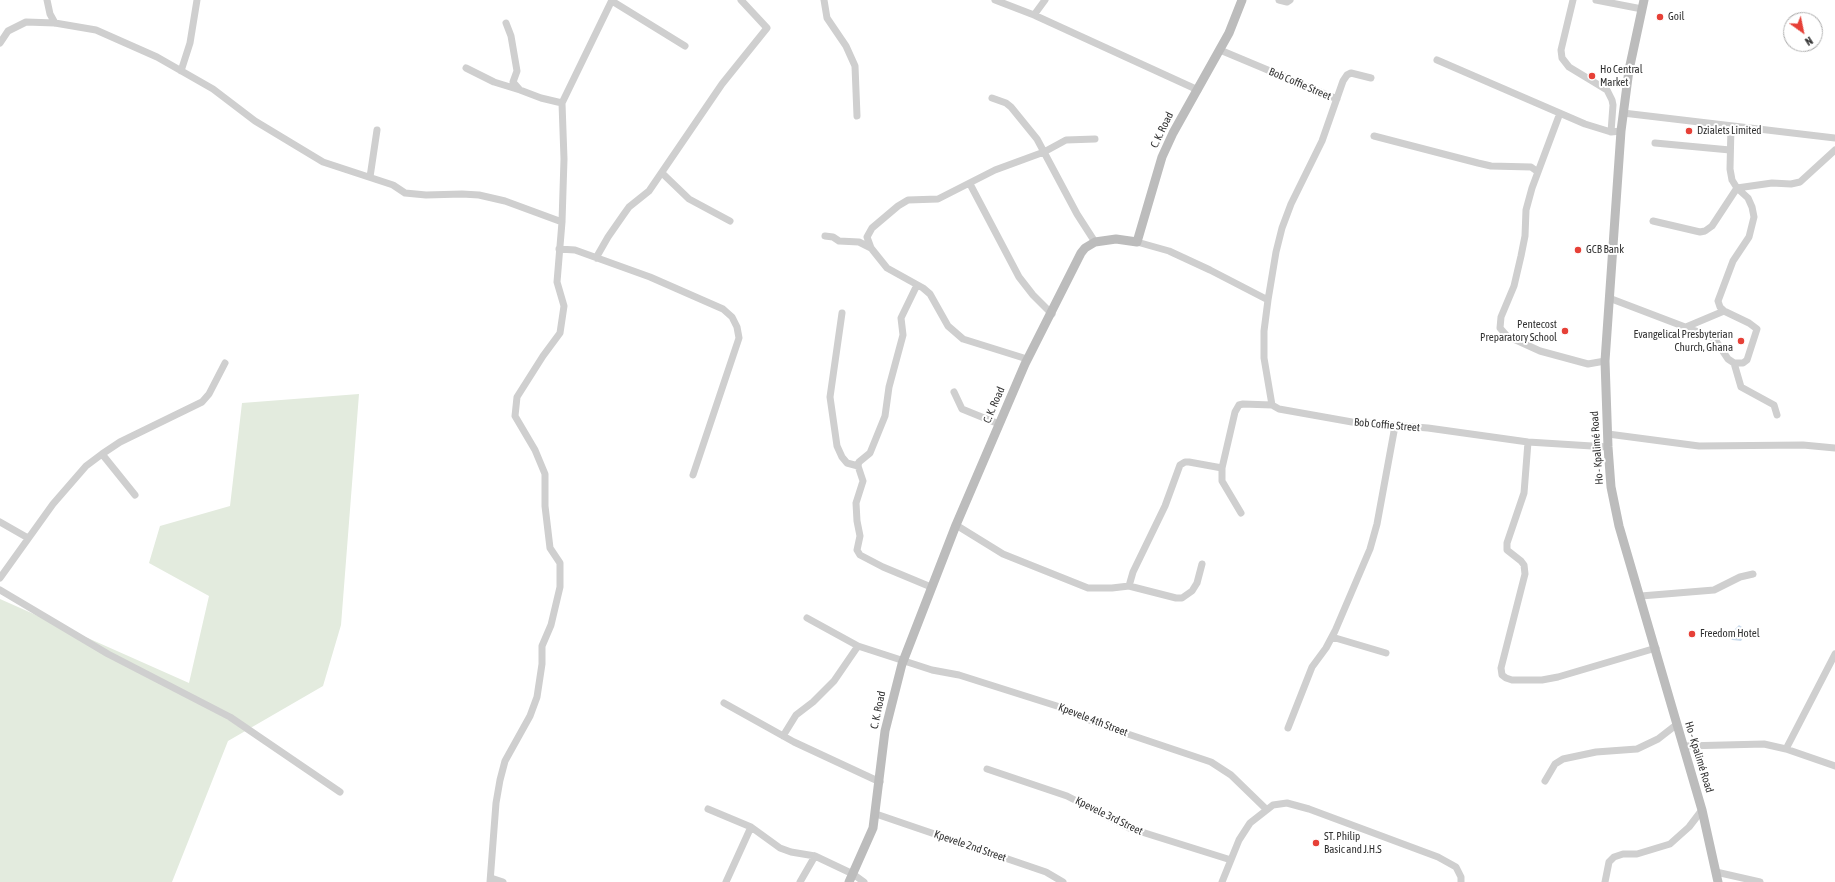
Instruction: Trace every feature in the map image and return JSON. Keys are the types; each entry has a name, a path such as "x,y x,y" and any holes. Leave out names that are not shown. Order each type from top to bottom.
{"street":[{"path":"47,0 50,14 55,23"},
{"path":"181,71 190,43 196,16 197,0"},
{"path":"503,882 490,880 496,803 500,780 505,761 530,716 537,697 542,664 542,646 551,625 560,587 560,563 550,548 549,541 545,506 545,474 535,450 515,416 517,397 543,356 560,333 564,306 557,282 562,222 564,159 562,103 612,0 685,46"},
{"path":"596,258 608,237 627,210 649,191 722,84 767,28 741,0"},
{"path":"824,0 827,18 846,46 855,66 857,116"},
{"path":"995,0 1034,15 1198,90"},
{"path":"1034,15 1045,0"},
{"name":"C. K. Road","path":"1137,242 1162,157 1173,133 1220,50 1234,22 1242,0"},
{"path":"1279,0 1287,2 1290,0"},
{"path":"1573,0 1561,50 1562,58 1569,68 1607,90 1613,105 1611,132"},
{"path":"1596,0 1642,9"},
{"name":"Ho - Kpalimé Road","path":"1644,0 1629,70 1623,113 1609,298 1605,361 1611,487 1620,526 1656,648 1676,725 1684,746 1702,810 1718,882"},
{"path":"0,43 8,30 26,22 55,23 96,30 157,57 219,92 255,121 323,162 393,185 405,193 426,195 479,195 505,201 562,222"},
{"path":"506,23 511,36 517,71 513,82 520,90"},
{"name":"Bob Coffie Street","path":"1220,50 1337,99 1322,141 1291,204 1282,228 1276,252 1264,331 1264,358 1272,405 1279,409 1352,422 1428,428 1528,442 1608,446"},
{"path":"1437,60 1597,129 1611,132 1621,131"},
{"path":"466,68 494,82 540,98 562,103"},
{"path":"1337,99 1340,87 1347,75 1354,73 1371,78"},
{"path":"992,98 1006,103 1011,107 1037,139 1077,214 1095,242 1116,239 1137,242 1169,251 1268,300"},
{"path":"1560,113 1538,172 1526,210 1525,236 1521,256 1514,286 1501,317 1500,328 1506,336 1540,350 1588,364 1605,361"},
{"path":"1623,113 1835,138"},
{"path":"1609,298 1714,338 1728,359 1734,363 1743,363 1747,360 1758,331 1749,323 1724,311 1719,304 1721,291 1733,261 1748,237 1754,217 1748,198 1737,188 1732,180 1730,169 1731,126"},
{"path":"370,177 377,130"},
{"path":"1374,136 1490,166 1531,167 1538,172"},
{"path":"1027,359 963,339 948,326 930,294 887,268 871,248 868,237 872,228 898,206 908,200 938,199 995,170 1044,152 1070,139 1095,139"},
{"path":"1655,143 1730,150"},
{"path":"1653,221 1700,232 1705,231 1712,226 1737,188 1772,183 1791,184 1800,182 1835,150"},
{"path":"662,173 689,199 730,221"},
{"path":"970,184 1019,277 1033,296 1052,314"},
{"path":"825,236 833,237 839,241 859,242 871,248"},
{"name":"C. K. Road","path":"851,878 871,835 876,814 888,716 904,660 932,587 956,525 1027,359 1052,314 1081,253 1089,245 1095,242"},
{"path":"559,249 575,250 650,277 723,309 732,317 737,327 739,338 693,475"},
{"path":"917,285 901,318 903,335 889,387 885,416 870,453 859,462 858,466 863,481 856,503 860,536 857,552 883,567 932,587"},
{"path":"1686,327 1724,311"},
{"path":"842,313 830,397 833,422 840,452 847,463 858,466"},
{"path":"0,578 67,486 86,466 120,442 202,402 209,394 225,363"},
{"path":"1734,363 1741,387 1774,405 1777,415"},
{"path":"954,392 962,409 999,424"},
{"path":"1241,513 1223,484 1222,468 1237,407 1243,404 1272,405"},
{"path":"1288,728 1312,667 1332,637 1370,550 1377,524 1395,426"},
{"path":"1608,434 1699,446 1803,445 1835,448"},
{"path":"1528,442 1524,493 1507,543 1507,550 1524,565 1525,574 1501,668 1502,675 1512,680 1542,680 1558,677 1656,648"},
{"path":"102,454 135,495"},
{"path":"1129,586 1133,572 1165,506 1180,465 1185,462 1190,462 1222,468"},
{"path":"0,522 28,538"},
{"path":"956,525 1003,554 1088,588 1129,586 1176,598 1182,598 1192,591 1197,583 1202,564"},
{"path":"1641,596 1714,590 1740,577 1753,574"},
{"path":"0,590 108,654 230,717 340,792"},
{"name":"Kpevele 4th Street","path":"807,618 870,651 904,660 932,670 959,674 1060,707 1102,725 1212,762 1231,775 1266,809"},
{"path":"1332,637 1386,654"},
{"path":"783,736 796,716 813,702 834,681 858,646"},
{"path":"1786,749 1835,654"},
{"path":"724,703 783,736 880,782"},
{"path":"1545,781 1555,764 1563,759 1596,752 1638,748 1658,739 1676,725"},
{"path":"1684,746 1758,744 1786,749 1835,766"},
{"name":"Kpevele 3rd Street","path":"987,769 1067,796 1129,828 1231,860"},
{"path":"1222,882 1239,840 1250,823 1266,809 1279,803 1295,804 1438,857 1456,867 1461,877 1460,882"},
{"path":"708,809 750,827 780,848 791,852 815,856 851,878 864,882"},
{"path":"1605,882 1609,862 1614,857 1623,854 1637,854 1670,844 1689,826 1702,810"},
{"name":"Kpevele 2nd Street","path":"876,814 1046,872 1062,882"},
{"path":"726,882 750,827"},
{"path":"800,882 815,856"},
{"path":"1716,872 1760,882"}],"shaded area":[{"path":"359,394 341,625 323,686 228,741 172,882 0,882 0,599 189,683 209,596 149,563 160,526 230,506 242,403"}],"water":[{"path":"1739,625 1742,627 1741,632 1743,638 1741,641 1732,640 1729,636"}],"place":[{"name":"Goil","path":"1660,17"},
{"name":"Ho Central Market","path":"1592,76"},
{"name":"Dzialets Limited","path":"1689,131"},
{"name":"GCB Bank","path":"1578,250"},
{"name":"Pentecost Preparatory School","path":"1565,331"},
{"name":"Evangelical Presbyterian Church, Ghana","path":"1741,341"},
{"name":"Freedom Hotel","path":"1692,634"},
{"name":"ST. Philip Basic and J.H.S","path":"1316,843"}]}
